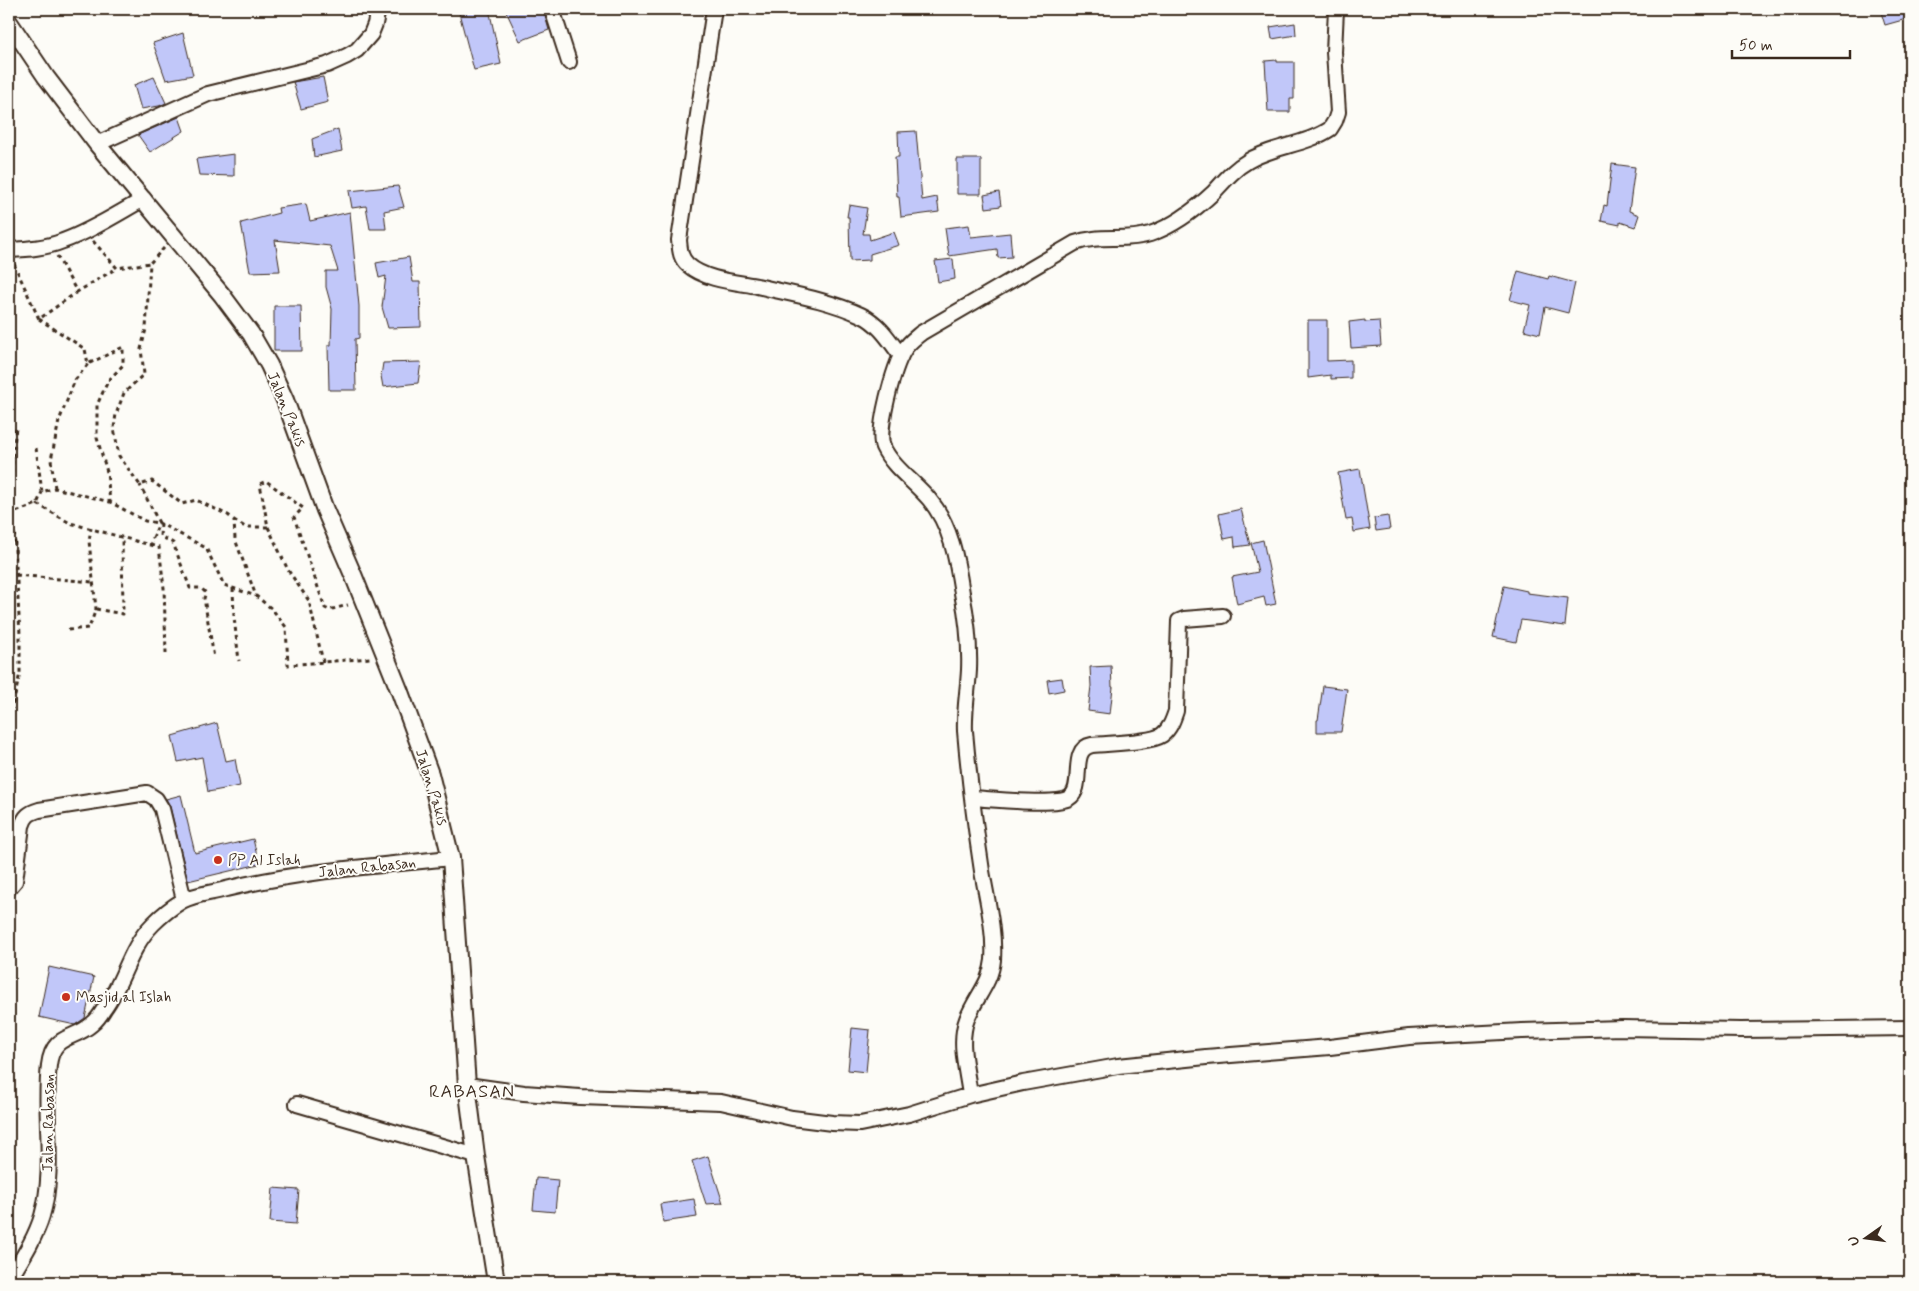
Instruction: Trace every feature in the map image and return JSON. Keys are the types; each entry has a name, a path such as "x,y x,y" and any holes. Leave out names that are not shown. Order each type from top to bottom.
{"street":[{"path":"97,144 208,94 327,65 347,56 357,50 371,34 378,9"},
{"path":"552,9 569,62"},
{"path":"714,9 679,240 682,258 689,266 701,273 816,299 863,316 875,324 901,356"},
{"path":"970,1095 963,1034 970,1011 989,978 993,959 991,927 972,798 965,728 969,668 967,621 957,561 947,528 930,499 892,460 884,449 882,441 881,432 886,405 901,356 910,342 921,333 1074,243 1090,238 1129,238 1151,234 1181,219 1204,201 1228,176 1250,160 1330,129 1335,122 1338,105 1334,52 1336,9"},
{"name":"Jalan Pakis","path":"9,22 46,77 97,144 144,199 251,334 269,366 286,400 325,510 386,657 430,774 451,858"},
{"path":"11,255 50,245 84,232 144,199"},
{"path":"972,798 1048,802 1068,799 1074,793 1080,756 1085,747 1092,744 1151,740 1164,733 1172,722 1176,711 1179,621 1223,616"},
{"path":"9,888 14,883 22,826 28,814 39,810 147,793 156,799 162,808 184,900"},
{"path":"451,858 467,1085 496,1282"},
{"name":"Jalan Rabasan","path":"9,1280 35,1235 42,1216 47,1191 48,1083 52,1050 58,1043 93,1023 106,1007 134,948 154,922 184,900 247,884 322,871 451,858"},
{"path":"467,1085 524,1093 580,1097 721,1102 792,1118 860,1124 909,1114 970,1095 1023,1083 1118,1066 1330,1047 1408,1037 1622,1028 1741,1030 1910,1028"},
{"path":"297,1104 476,1156"}],"path":[{"path":"84,232 117,268"},
{"path":"39,319 77,292 117,268 150,263 174,237"},
{"path":"50,245 77,292"},
{"path":"11,255 39,319 85,349 88,364"},
{"path":"150,263 146,329 141,349 144,374 124,393 116,414 114,428 119,456 140,485 160,524 160,536 173,543 190,588 201,588 206,593 204,598 214,658"},
{"path":"54,488 51,460 59,421 75,380 88,364 123,348 123,366 108,381 97,405 97,438 107,472 110,502"},
{"path":"9,429 16,428 11,470 11,513 16,575 20,673 12,709"},
{"path":"11,513 37,504 42,492 36,448"},
{"path":"140,485 152,481 182,504 196,500 228,515 245,527 268,527"},
{"path":"323,662 309,601 288,570 268,527 260,484 266,481 303,508 294,517 324,608 329,610 363,600"},
{"path":"42,492 54,488 110,502 145,522 160,524 206,548 224,585 256,596 272,609 286,628 288,665 386,657"},
{"path":"37,504 70,523 159,547 164,588 166,652"},
{"path":"234,520 235,538 256,596"},
{"path":"150,545 160,524"},
{"path":"68,630 89,628 96,609 88,541 91,528"},
{"path":"96,609 123,614 122,537"},
{"path":"16,575 92,582"},
{"path":"233,588 239,661"}],"building":[{"path":"458,9 489,9 501,64 474,70"},
{"path":"505,9 543,9 549,30 520,41"},
{"path":"1880,9 1910,9 1910,18 1885,25"},
{"path":"1295,23 1296,35 1272,39 1270,27"},
{"path":"183,33 193,75 166,80 153,43"},
{"path":"1277,60 1277,62 1294,62 1294,99 1290,99 1290,112 1268,112 1265,61"},
{"path":"154,77 166,103 141,109 134,85"},
{"path":"323,77 328,102 301,109 293,82"},
{"path":"179,117 184,131 150,152 138,135"},
{"path":"338,129 342,151 314,157 312,139"},
{"path":"916,131 922,200 937,197 939,212 901,217 899,197 897,197 895,157 899,157 898,132"},
{"path":"234,154 234,176 199,175 196,159"},
{"path":"957,159 981,159 981,194 957,194"},
{"path":"1612,164 1635,167 1629,211 1639,215 1635,227 1620,222 1620,225 1601,221 1604,205 1607,206"},
{"path":"398,186 404,207 384,211 386,229 370,229 366,206 352,208 349,191"},
{"path":"999,192 1001,206 986,208 984,195"},
{"path":"306,204 310,221 350,212 359,306 359,338 355,339 356,390 329,390 328,345 331,345 332,309 326,287 326,271 338,271 330,246 275,240 280,271 250,272 241,223 279,213 278,208"},
{"path":"849,205 867,208 863,234 869,234 870,240 894,232 899,245 870,254 870,260 850,261 849,217 847,217"},
{"path":"969,225 971,237 1010,233 1012,257 998,258 997,249 949,256 945,228"},
{"path":"409,257 413,282 420,282 421,327 388,328 382,307 386,276 379,278 376,263"},
{"path":"953,259 955,279 938,282 935,261"},
{"path":"1518,271 1548,279 1549,276 1575,283 1568,313 1545,307 1540,334 1524,330 1530,305 1510,300"},
{"path":"274,306 301,306 302,351 274,351"},
{"path":"1308,320 1327,320 1327,361 1351,360 1351,378 1331,379 1331,375 1308,378"},
{"path":"1365,320 1365,322 1379,321 1381,346 1351,348 1349,322"},
{"path":"421,362 418,383 383,387 381,376 383,363"},
{"path":"1360,469 1370,529 1354,532 1352,519 1346,520 1338,473"},
{"path":"1241,509 1250,545 1235,547 1234,537 1224,539 1219,514"},
{"path":"1388,516 1390,529 1376,531 1374,518"},
{"path":"1263,540 1276,604 1266,606 1264,597 1237,604 1232,577 1258,572 1251,543"},
{"path":"1504,586 1527,591 1527,593 1568,598 1565,626 1521,620 1516,642 1493,637"},
{"path":"1111,666 1113,687 1110,714 1088,711 1091,686 1090,667"},
{"path":"1062,678 1064,690 1049,693 1047,680"},
{"path":"1323,686 1347,689 1341,732 1317,732 1317,720"},
{"path":"217,723 226,761 235,759 240,786 208,792 202,757 178,762 172,736"},
{"name":"PP Al Islah","path":"181,795 195,853 253,839 259,864 188,881 170,807 166,799"},
{"name":"Masjid al Islah","path":"49,967 94,977 85,1018 75,1025 39,1017"},
{"path":"852,1028 870,1030 866,1072 848,1070"},
{"path":"708,1156 723,1203 706,1204 692,1161"},
{"path":"536,1178 558,1180 555,1212 533,1210"},
{"path":"273,1188 299,1190 296,1224 270,1222"},
{"path":"694,1199 697,1217 663,1222 660,1204"}],"place":[{"name":"PP Al Islah","path":"218,860"},
{"name":"Masjid al Islah","path":"66,997"}],"district":[{"name":"RABASAN","path":"472,1091"}]}
